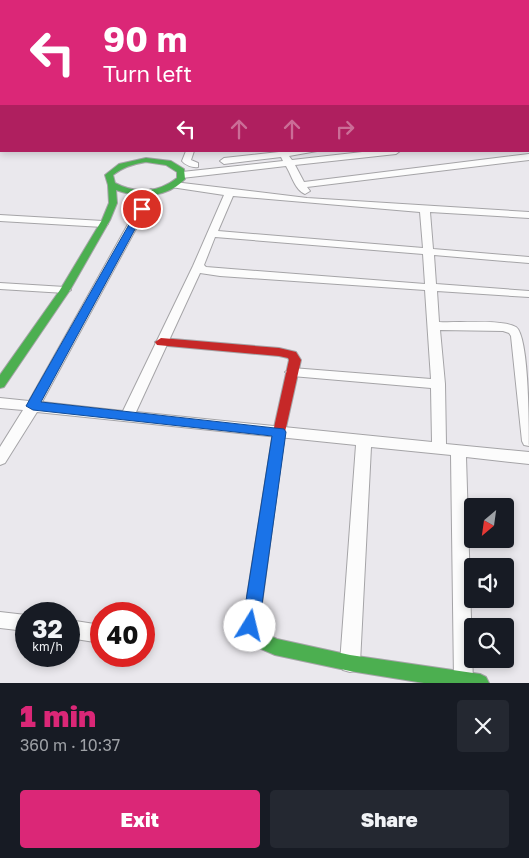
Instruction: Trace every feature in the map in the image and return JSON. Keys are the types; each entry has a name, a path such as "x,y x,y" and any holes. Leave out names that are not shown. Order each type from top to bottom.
{"main road":[{"path":"136,161 147,152"},
{"path":"104,222 149,193 174,185 177,169 176,152"},
{"path":"0,384 65,290 104,222 113,203 112,185 109,179 112,172 122,165 136,161 156,160 177,169"},
{"path":"112,185 125,191 149,193"},
{"path":"162,342 280,352 292,355 295,360 279,432 250,626 260,640 275,648 472,682"}],"street":[{"path":"190,152 186,161 195,165"},
{"path":"177,169 307,152"},
{"path":"177,169 195,165 284,156 374,152"},
{"path":"511,152 518,158"},
{"path":"284,156 300,185 313,200"},
{"path":"300,185 529,157"},
{"path":"174,185 229,193 425,209 529,215"},
{"path":"0,459 33,406 149,193"},
{"path":"127,416 198,266 229,193"},
{"path":"425,209 438,384 439,449"},
{"path":"0,218 104,222"},
{"path":"212,234 529,260"},
{"path":"198,266 204,270 220,273 529,294"},
{"path":"0,286 65,290"},
{"path":"434,326 504,327 513,330 516,336 529,441"},
{"path":"292,372 438,384"},
{"path":"0,402 458,452 529,458"},
{"path":"350,662 364,441"},
{"path":"458,452 472,682"},
{"path":"0,620 15,622"}],"traffic: fast":[{"path":"146,160 168,163 181,171 181,179 165,189 147,194 129,192 111,184 109,175 117,168 131,162 146,160"},
{"path":"0,384 65,290 106,220 113,203 112,185"},
{"path":"255,596 250,626 260,640 275,647 350,663 480,683"}],"traffic: jam":[{"path":"161,342 279,352 292,355 295,360 279,432 255,596"}],"route":[{"path":"142,209 33,406 279,432 250,626"}]}
